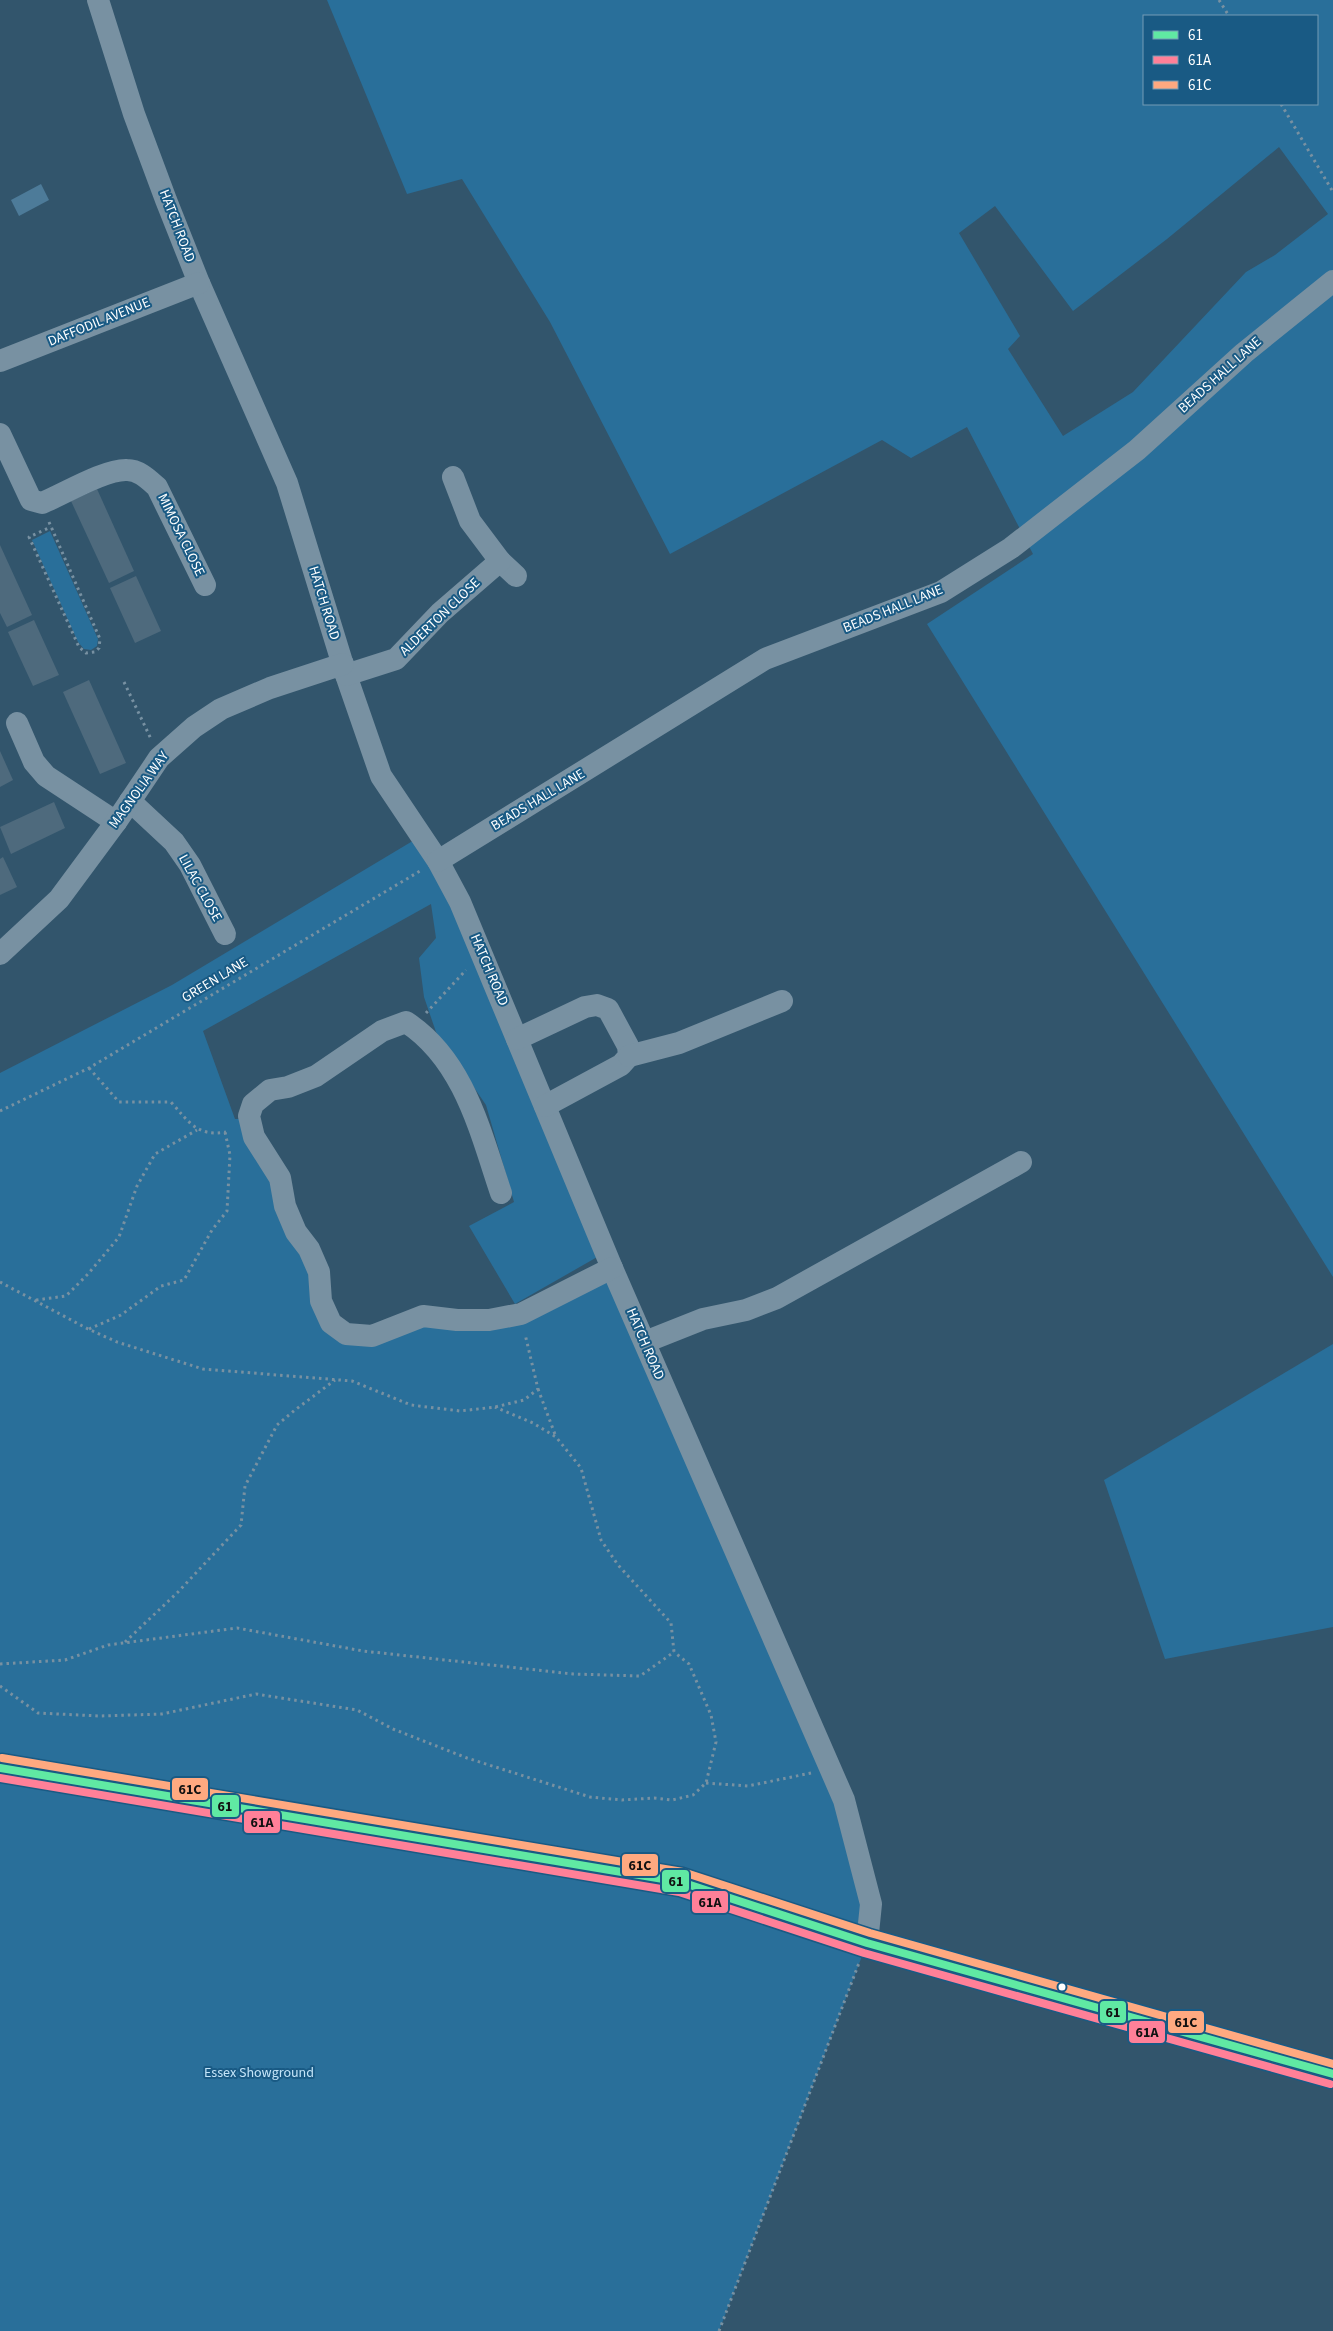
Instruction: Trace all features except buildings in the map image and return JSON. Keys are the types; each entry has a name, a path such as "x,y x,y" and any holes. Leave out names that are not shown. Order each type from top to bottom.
{"street":[{"name":"HATCH ROAD","path":"98,0 134,114 198,283 287,483 345,670 381,776 438,861 460,902 612,1268 844,1800 870,1904 867,1943"},
{"name":"BEADS HALL LANE","path":"438,861 765,659 941,592 1011,548 1138,450 1244,353 1333,281"},
{"name":"DAFFODIL AVENUE","path":"0,361 198,283"},
{"path":"0,434 31,500 42,503"},
{"name":"MIMOSA CLOSE","path":"42,503 111,472 128,470 145,475 157,487 205,585"},
{"name":"ALDERTON CLOSE","path":"345,670 396,659 440,613 508,568 470,521 453,477"},
{"name":"MAGNOLIA WAY","path":"0,954 59,899 116,822 159,758 194,727 221,709 270,688 345,670"},
{"path":"17,723 34,762 46,776 116,822"},
{"name":"LILAC CLOSE","path":"130,801 174,842 190,865 225,934"},
{"path":"545,1106 610,1072 629,1056 679,1043 742,1019 782,1001"},
{"path":"517,1039 585,1007 597,1005 608,1009 628,1046 629,1056"},
{"path":"500,1193 482,1135 457,1076 437,1048 423,1033 406,1022 382,1031 316,1076 288,1087 270,1090 253,1104 249,1116 254,1136 280,1178 285,1206 296,1232 309,1249 319,1272 321,1301 327,1316 331,1323 346,1334 372,1336 423,1316 457,1320 489,1320 521,1314 612,1268"},
{"path":"645,1342 703,1319 746,1310 777,1298 1021,1162"},
{"path":"0,1768 681,1882 867,1943 1333,2074"}],"path":[{"path":"1219,0 1228,15"},
{"path":"1282,105 1333,192"},
{"path":"42,503 50,527 100,639 99,648 91,653 86,654 79,647 29,537 50,527"},
{"path":"124,682 159,758"},
{"name":"GREEN LANE","path":"0,1111 88,1068 438,861"},
{"path":"413,1027 472,964"},
{"path":"88,1068 119,1102 171,1102 198,1130 212,1134 251,1126"},
{"path":"35,1300 66,1296 88,1274 119,1237 138,1186 155,1154 198,1130"},
{"path":"88,1329 121,1315 161,1286 184,1280 212,1230 227,1211 230,1155 225,1132"},
{"path":"0,1282 88,1329 117,1342 203,1369 352,1381 411,1405 460,1411 495,1407 524,1400 538,1389"},
{"path":"0,1686 38,1713 100,1716 162,1714 256,1694 357,1710 393,1729 467,1758 590,1797 622,1800 654,1798 672,1800 692,1795 706,1784 716,1742 711,1715 689,1664 674,1652 671,1624 618,1564 601,1540 581,1468 556,1437 538,1389 521,1314"},
{"path":"125,1643 178,1592 241,1524 245,1486 277,1425 336,1380"},
{"path":"495,1407 533,1423 556,1437"},
{"path":"0,1664 65,1660 108,1645 237,1628 363,1651 573,1674 640,1676 674,1652"},
{"path":"706,1784 748,1786 830,1769"},
{"path":"719,2331 867,1943"}],"green space":[{"path":"327,0 1333,0 1333,1277 927,624 1033,554 967,427 911,458 882,440 670,554 550,322 462,179 407,194","holes":["1279,147 1328,214 1275,255 1246,272 1133,392 1063,436 1008,349 1020,336 959,233 995,206 1073,311 1167,239"]},
{"path":"50,531 98,639 97,646 91,650 84,649 78,642 32,540"},
{"name":"Essex Showground","path":"421,836 606,1252 515,1304 469,1226 514,1202 486,1105 436,1032 424,997 419,958 436,938 431,904 203,1031 235,1119 249,1119 346,1334 423,1316 489,1320 612,1268 844,1800 867,1943 719,2331 0,2331 0,1073 172,985"},
{"path":"1333,1344 1333,1627 1165,1659 1104,1480"}],"shaded area":[{"path":"41,184 49,200 19,216 11,200"}],"transit line":[{"name":"61C","path":"2,1758 683,1872 870,1933 1333,2064"},
{"name":"61","path":"0,1768 681,1882 867,1943 1333,2074"},
{"name":"61A","path":"0,1778 679,1892 864,1953 1330,2084"}]}
